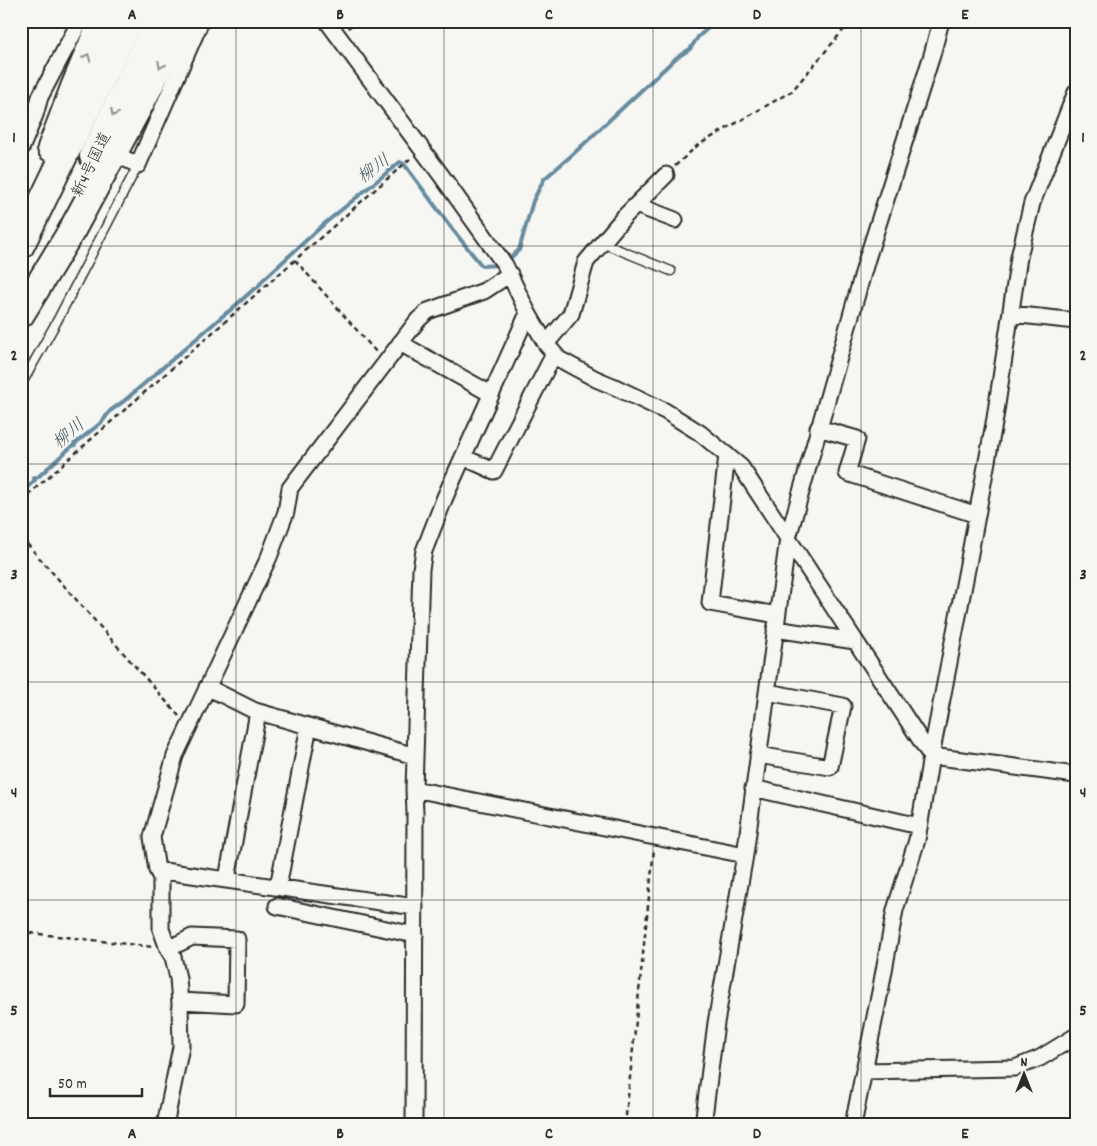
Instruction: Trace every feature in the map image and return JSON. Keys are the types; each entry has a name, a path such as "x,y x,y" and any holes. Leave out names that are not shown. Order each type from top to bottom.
{"highway":[{"path":"21,234 75,85 102,21"},
{"name":"新4号国道","path":"21,245 129,21"},
{"name":"新4号国道","path":"21,306 158,21"},
{"path":"21,314 72,230 145,95 182,21"}],"street":[{"path":"21,149 35,116 40,97 80,21"},
{"path":"119,156 138,164 201,21"},
{"path":"327,21 505,265 528,313 550,349 559,359 665,411 700,433 741,467 931,756 1076,775"},
{"path":"703,1125 716,1023 745,855 788,538 867,259 932,55 941,21"},
{"path":"853,1125 895,910 917,840 931,756 995,418 1019,257 1032,203 1076,92"},
{"path":"35,116 51,123"},
{"path":"463,457 494,471 550,349 571,314 586,262 624,217 666,175"},
{"path":"636,205 675,220"},
{"path":"165,1125 180,1047 180,1001 178,978 173,957 161,930 161,878 157,870 152,837 175,756 269,557 286,512 290,488 400,343 428,310 484,291 510,274"},
{"path":"414,1125 414,789 421,569 424,551 445,497 528,313"},
{"path":"1011,314 1076,321"},
{"path":"400,343 491,394"},
{"path":"818,428 858,439 847,474 977,516"},
{"path":"727,455 710,603 776,622 855,640"},
{"path":"207,688 258,712 415,756"},
{"path":"758,755 830,767 843,706 767,692"},
{"path":"227,879 258,712"},
{"path":"278,887 309,726"},
{"path":"754,788 919,826"},
{"path":"414,789 745,855"},
{"path":"157,870 415,907"},
{"path":"277,906 415,935"},
{"path":"168,949 192,937 237,939 236,1004 180,1001"},
{"path":"864,1071 1015,1068 1040,1058 1076,1036"}],"lane":[{"path":"21,385 57,322 138,164"},
{"path":"602,243 671,271"}],"path":[{"path":"666,175 698,144 792,91 851,21"},
{"path":"21,501 422,149"},
{"path":"295,260 385,363"},
{"path":"21,537 188,727"},
{"path":"625,1125 655,837"},
{"path":"21,932 168,949"}],"waterway":[{"name":"柳川","path":"506,262 519,250 533,201 544,179 676,58 690,49 698,37 716,21"},
{"name":"柳川","path":"21,493 35,480 34,478 38,477 74,444 102,422 110,411 258,287 263,280 324,224 400,162 404,164 482,266 500,265"}]}
